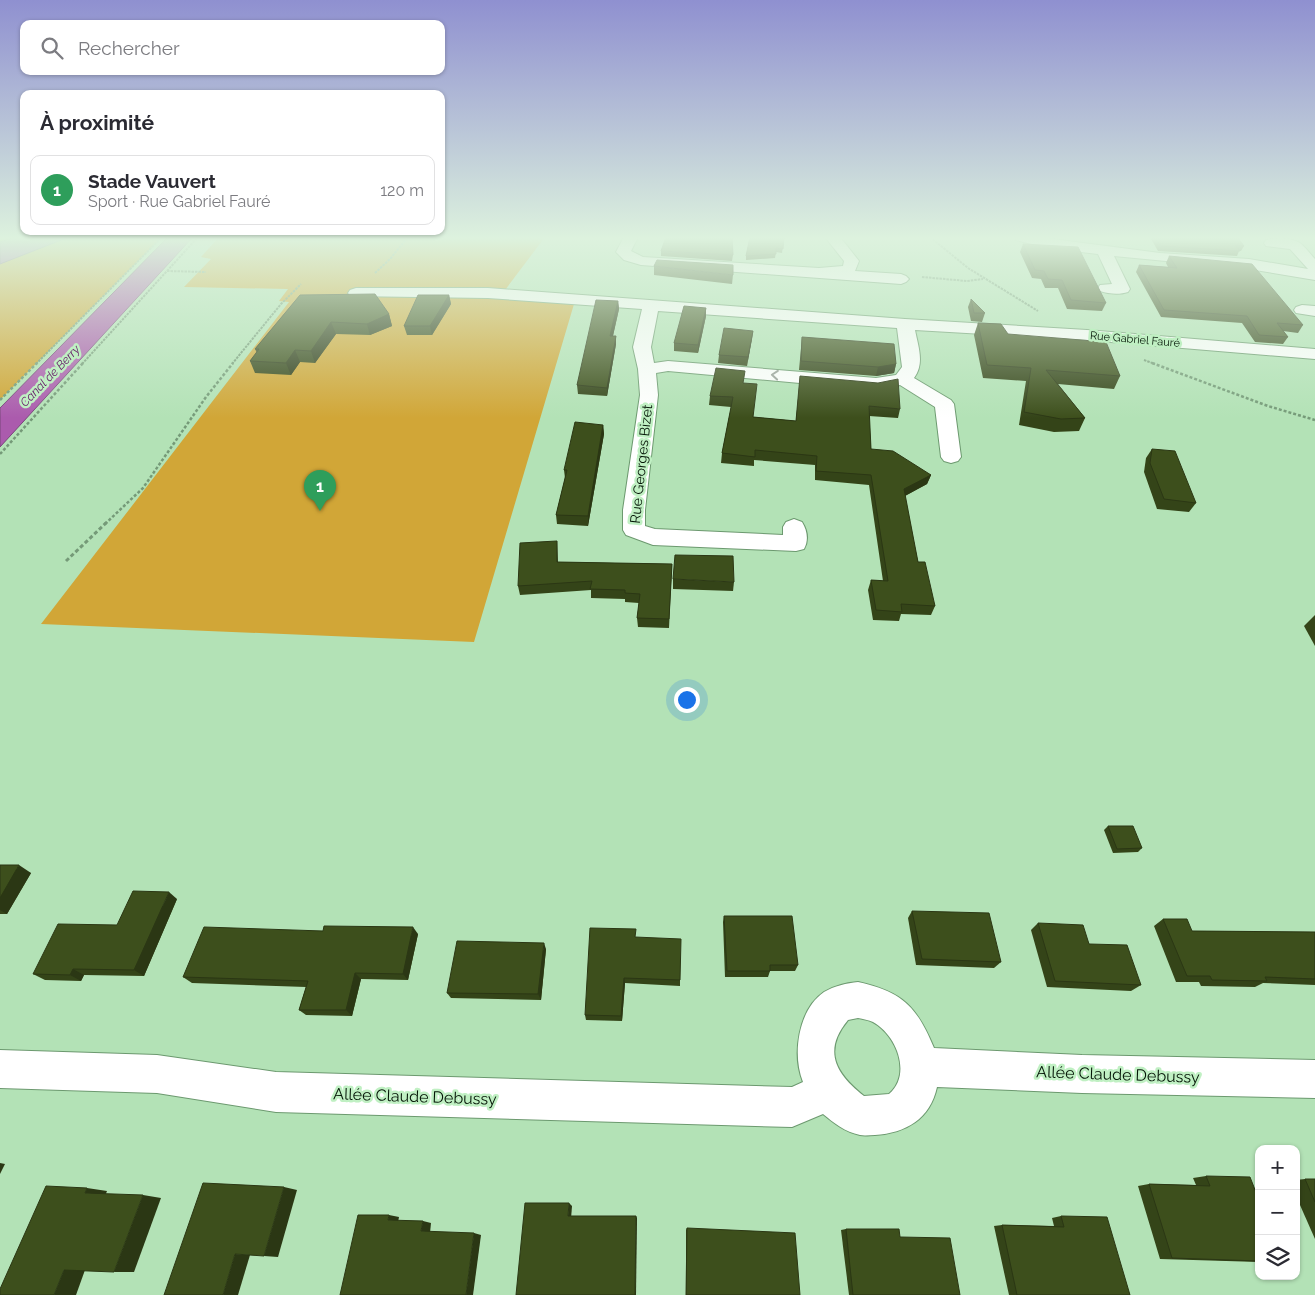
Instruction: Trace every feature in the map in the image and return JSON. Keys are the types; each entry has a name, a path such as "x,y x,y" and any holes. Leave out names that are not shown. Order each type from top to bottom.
{"street":[{"name":"Rue Gabriel Fauré","path":"548,297 906,324 1087,335 1315,354"},
{"name":"Rue Georges Bizet","path":"651,305 642,347 647,369 649,395 634,510 634,530 652,537 796,543 794,527"},
{"path":"647,369 668,366 876,384 894,383 907,377 912,368 906,324"},
{"path":"903,379 944,404 951,457"},
{"path":"858,1000 883,1006 900,1020 912,1037 920,1068 919,1084 911,1101 894,1115 858,1115 836,1100 818,1076 815,1047 824,1021 837,1005 858,1000"},
{"name":"Allée Claude Debussy","path":"920,1068 1315,1079"},
{"name":"Allée Claude Debussy","path":"0,1069 157,1074 276,1092 716,1105 792,1107 829,1091"}],"path":[{"path":"0,400 102,297"},
{"path":"0,454 143,297"},
{"path":"66,561 143,488 206,396 288,297"}],"shaded area":[{"path":"0,297 102,297 0,400"},
{"path":"282,297 499,297 574,304 474,642 41,624 289,302 279,301"}],"water":[{"name":"Canal de Berry","path":"109,297 137,297 0,447 0,408"}],"building":[{"path":"298,297 377,297 389,314 367,324 331,322 311,351 295,350 286,363 250,361 259,349 255,349"},
{"path":"417,297 448,297 430,326 404,326"},
{"path":"1070,297 1103,297 1106,303 1071,300"},
{"path":"1157,297 1280,297 1303,325 1277,323 1288,337 1259,335 1247,316 1164,310"},
{"path":"971,299 985,313 974,313"},
{"path":"596,300 618,301 610,336 616,336 607,388 577,385"},
{"path":"684,306 706,308 698,345 674,343"},
{"path":"978,323 1001,324 1008,334 1106,342 1120,376 1046,370 1085,418 1061,419 1024,412 1031,368 987,365"},
{"path":"724,328 753,331 748,357 719,355"},
{"path":"802,337 894,344 896,364 878,367 801,361"},
{"path":"716,368 745,371 743,383 757,384 753,417 796,421 800,376 878,383 898,379 900,409 869,406 871,449 893,451 931,475 904,489 918,562 925,562 935,606 901,604 902,612 876,610 871,580 888,581 871,475 816,471 817,456 755,450 755,457 722,453 733,397 710,396"},
{"path":"575,422 603,425 588,516 556,515 567,470 564,470"},
{"path":"1152,449 1175,451 1196,503 1164,499 1150,463"},
{"path":"557,541 557,562 672,564 669,619 637,618 640,594 625,593 625,590 590,589 592,581 518,586 520,543"},
{"path":"675,555 733,556 734,582 673,579"},
{"path":"1108,826 1133,826 1142,848 1117,849"},
{"path":"0,865 19,865 0,898"},
{"path":"133,891 169,892 134,970 73,969 70,975 33,974 58,924 117,925"},
{"path":"912,911 989,913 1001,962 922,959"},
{"path":"724,916 792,916 798,965 770,965 770,971 727,971"},
{"path":"1163,919 1187,919 1192,931 1315,932 1315,979 1265,977 1267,981 1212,980 1210,976 1187,976"},
{"path":"1038,923 1083,925 1089,944 1127,945 1141,985 1055,981"},
{"path":"324,926 413,927 403,974 355,973 346,1010 299,1010 308,981 183,977 204,927 323,931"},
{"path":"590,928 636,929 635,937 681,939 680,980 624,978 621,1016 585,1015"},
{"path":"457,941 544,943 538,994 447,993"},
{"path":"1206,1176 1250,1177 1255,1190 1255,1261 1172,1258 1149,1184 1210,1186"},
{"path":"1305,1179 1315,1179 1315,1202"},
{"path":"203,1183 284,1187 264,1256 235,1254 223,1295 164,1295"},
{"path":"46,1186 87,1188 85,1193 143,1195 114,1272 64,1270 54,1295 0,1295 0,1289"},
{"path":"525,1203 569,1203 568,1216 636,1216 635,1295 516,1295"},
{"path":"358,1215 389,1215 388,1220 423,1221 421,1231 474,1233 466,1295 340,1295"},
{"path":"1061,1216 1107,1217 1130,1295 1017,1295 1002,1225 1064,1227"},
{"path":"687,1228 795,1233 800,1295 686,1295"},
{"path":"846,1229 899,1229 900,1237 950,1238 960,1295 853,1295"}],"place":[{"name":"Stade Vauvert","path":"320,511"}]}
